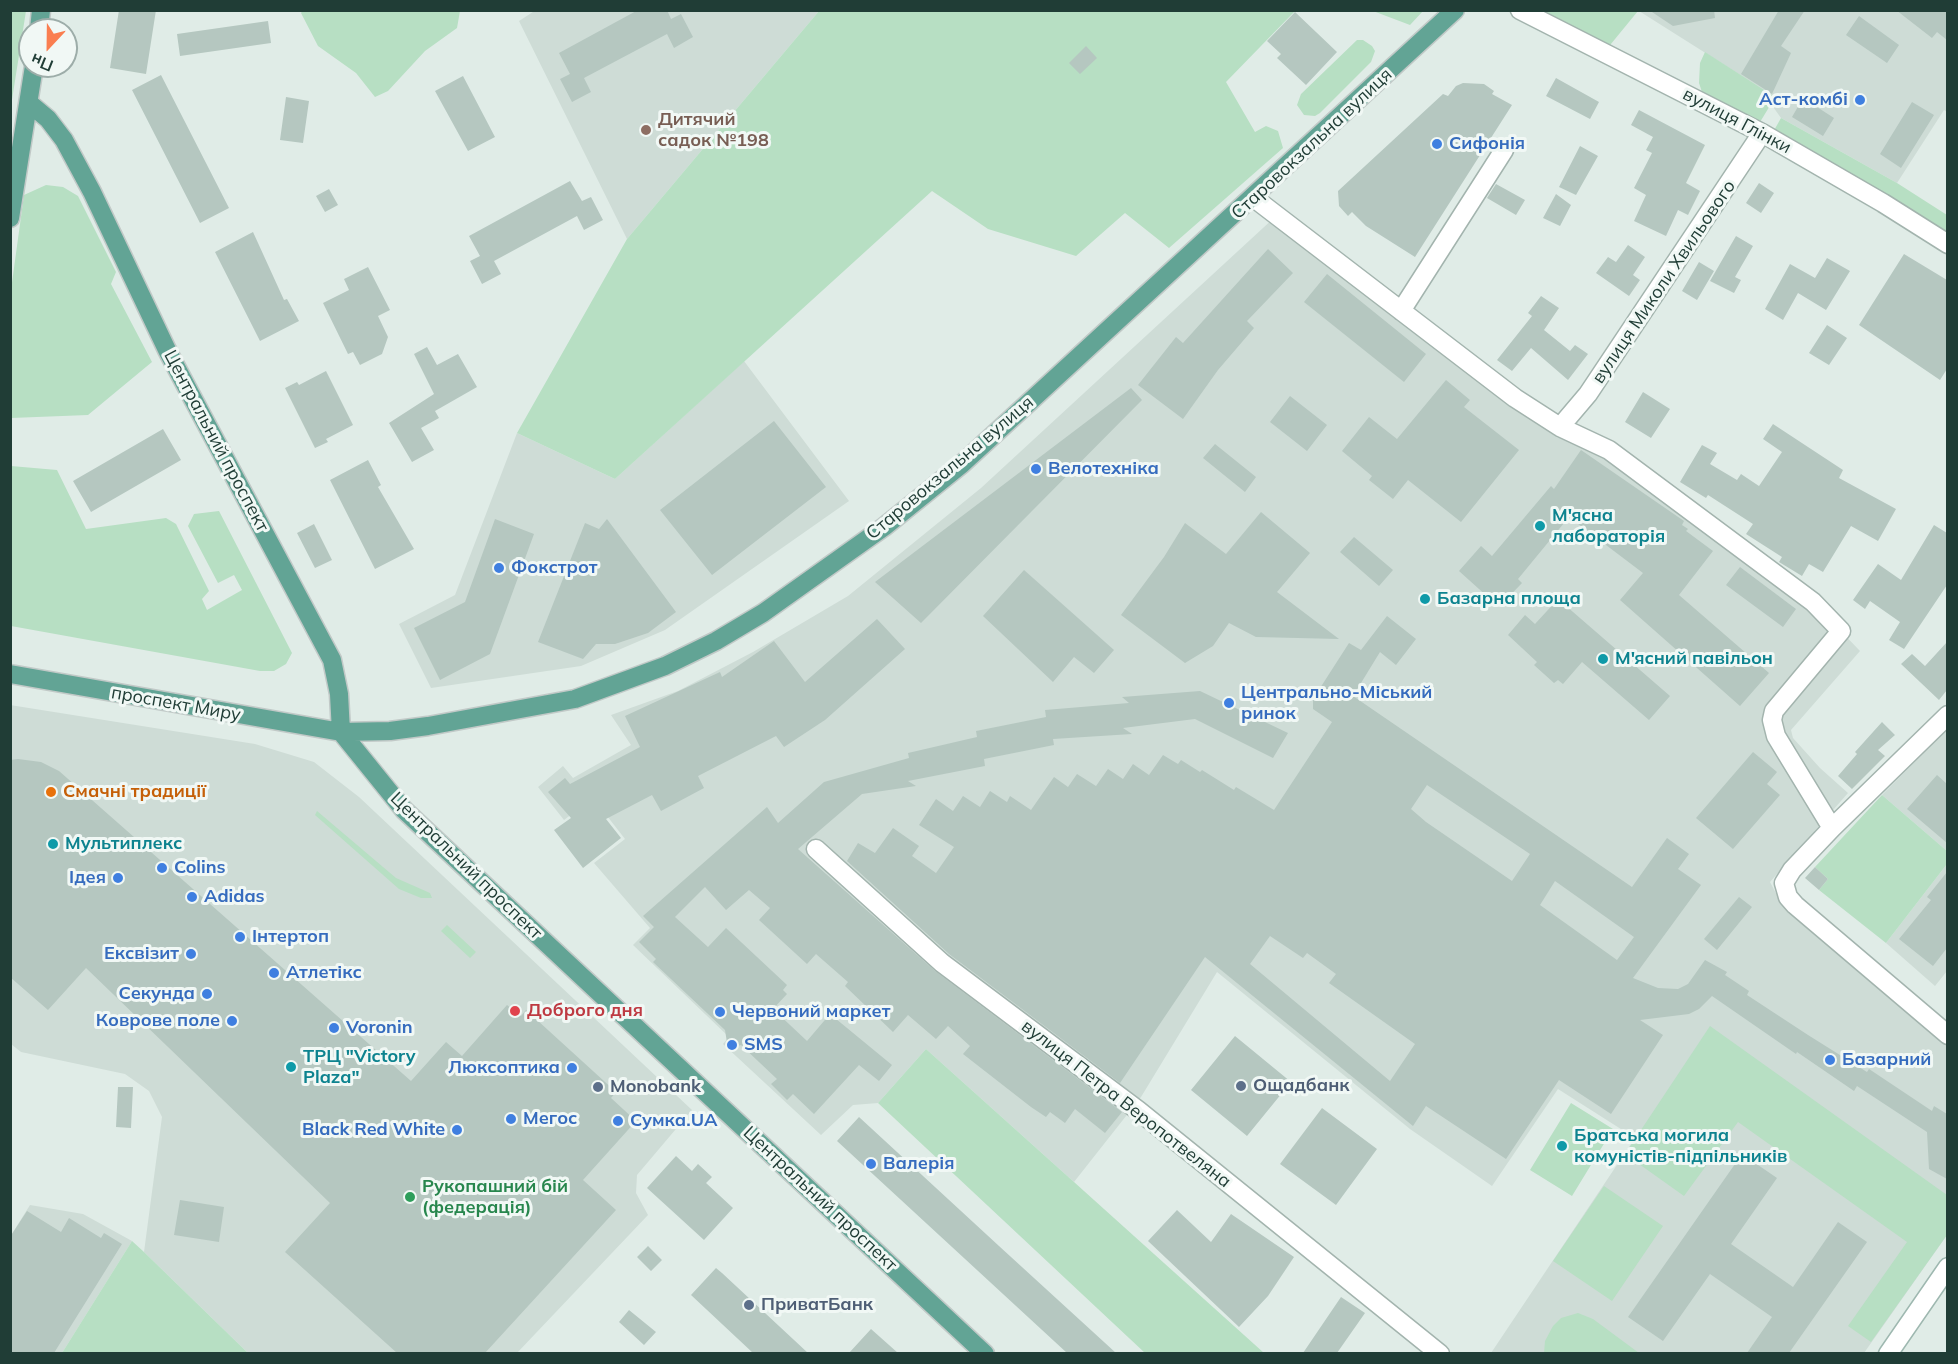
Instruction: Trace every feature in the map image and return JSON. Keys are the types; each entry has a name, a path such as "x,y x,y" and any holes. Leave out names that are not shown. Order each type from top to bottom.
{"main road":[{"name":"Старовокзальна вулиця","path":"341,732 428,726 575,699 665,666 716,641 763,613 884,527 962,464 1254,198 1455,10"},
{"path":"10,218 32,78"},
{"name":"Центральний проспект","path":"29,103 48,119 70,150 167,350 332,660 339,694 341,732 404,810 985,1353"},
{"name":"проспект Миру","path":"10,674 341,732"}],"street":[{"name":"вулиця Глінки","path":"1520,10 1762,133 1883,203 1947,244"},
{"name":"вулиця Миколи Хвильового","path":"1560,427 1588,394 1762,133"},
{"path":"1401,311 1504,150"},
{"path":"1254,198 1515,398 1560,427 1609,450 1813,602 1841,632 1774,711 1772,720 1776,736 1832,828"},
{"path":"1947,715 1832,828 1784,883 1788,897 1947,1035"},
{"name":"вулиця Петра Веропотвеляна","path":"816,849 942,963 1139,1111 1440,1353"},
{"path":"1888,1353 1947,1267"}],"shaded area":[{"name":"Дитячий садок №198","path":"536,10 819,11 627,239 519,21"},
{"name":"Аст-комбі","path":"1639,11 1947,11 1947,112 1944,110 1897,183 1781,118 1771,104 1772,95"},
{"name":"Центрально-Міський ринок","path":"1276,216 1560,427 1813,602 1860,651 1791,730 1793,738 1820,768 1848,793 1770,882 1781,903 1947,1044 1947,1235 1864,1353 1491,1353 1635,1138 1558,1089 1492,1186 1410,1129 1217,972 1141,1097 1074,1182 926,1049 878,1103 853,1105 821,1135 723,1044 729,1037 633,945 650,928 594,863 625,839 593,798 564,820 538,787 563,766 573,778 631,745 611,715 678,691 753,652 848,596 981,488"},
{"path":"744,361 849,501 665,630 581,666 431,688 399,624 455,595 517,433 615,479"},
{"path":"10,705 255,744 314,762 359,797 692,1110 637,1175 636,1193 648,1215 517,1353 248,1353 144,1252 162,1117 149,1091 125,1074 21,1052 11,1044"},
{"path":"1947,729 1947,851 1882,795"},
{"path":"1947,864 1947,971 1935,986 1886,943"},
{"path":"30,1205 83,1214 132,1241 62,1353 11,1353 10,1237"}],"green space":[{"path":"303,10 460,11 457,28 425,51 388,91 375,97 356,73 318,46 301,13"},
{"path":"10,11 26,11 25,18 18,18 18,62 11,106"},
{"path":"819,11 1295,11 1226,82 1255,132 1266,126 1278,131 1283,148 1169,248 1125,213 1076,256 988,229 932,191 615,479 517,433 627,239"},
{"path":"1373,11 1423,11 1410,25"},
{"path":"1528,11 1638,11 1606,50"},
{"path":"1357,40 1363,40 1372,46 1375,51 1371,62 1320,113 1315,116 1304,115 1297,105 1301,94"},
{"path":"1705,52 1772,95 1771,104 1757,127 1705,101 1699,83 1700,63"},
{"path":"1781,118 1897,183 1947,215 1947,236 1772,134"},
{"path":"46,185 63,187 78,196 116,272 111,284 152,362 88,415 11,418 10,297 24,195"},
{"path":"11,466 57,470 86,529 166,518 176,524 209,591 202,599 207,610 242,590 234,575 218,583 188,526 194,514 219,511 292,653 286,664 274,671 260,671 11,626"},
{"path":"1882,795 1947,851 1947,864 1886,943 1819,890 1828,879 1815,867"},
{"path":"317,811 396,878 430,893 432,898 421,898 399,889 315,815"},
{"path":"447,925 476,952 470,958 441,931"},
{"path":"1710,1026 1947,1195 1947,1235 1871,1342 1848,1326 1907,1242 1738,1122 1684,1196 1625,1154"},
{"path":"926,1049 1264,1353 1145,1353 878,1103"},
{"path":"1571,1103 1613,1129 1572,1196 1530,1170"},
{"path":"1604,1186 1663,1226 1612,1301 1553,1261"},
{"path":"132,1241 144,1252 248,1353 62,1353"},
{"path":"1578,1313 1593,1319 1639,1353 1544,1353 1545,1341 1553,1326 1561,1318"}],"building":[{"path":"119,10 156,10 146,74 110,68"},
{"path":"638,10 667,10 671,19 681,14 693,37 674,48 667,34 584,78 591,92 572,102 560,79 570,74 559,53"},
{"path":"1649,10 1714,10 1715,18 1673,26"},
{"path":"1779,10 1805,10 1781,46 1791,53 1772,94 1741,74"},
{"path":"1896,10 1947,10 1947,40 1937,32 1932,38"},
{"path":"1295,12 1337,52 1306,85 1277,58 1281,54 1267,41"},
{"path":"1859,16 1899,45 1887,63 1846,35"},
{"path":"268,21 271,43 180,56 177,34"},
{"path":"1086,46 1097,58 1080,74 1069,63"},
{"path":"161,75 229,208 200,223 132,90"},
{"path":"463,76 495,137 468,151 435,91"},
{"path":"1556,78 1599,102 1590,119 1546,96"},
{"name":"Сифонія","path":"1463,83 1484,84 1494,91 1492,94 1512,105 1415,257 1366,226 1352,212 1348,216 1339,206 1338,191 1443,94 1448,96 1456,86"},
{"path":"286,97 309,101 303,143 280,140"},
{"path":"1803,98 1834,118 1823,136 1792,117"},
{"path":"1912,102 1934,115 1901,168 1880,154"},
{"path":"1639,110 1705,145 1686,183 1700,191 1688,215 1678,210 1666,236 1634,221 1646,195 1634,188 1652,153 1646,150 1653,137 1631,125"},
{"path":"1580,146 1598,156 1576,195 1559,187"},
{"path":"570,181 582,201 591,197 603,220 584,230 577,216 494,261 501,274 482,284 470,261 480,256 469,236"},
{"path":"1759,183 1774,193 1761,213 1746,203"},
{"path":"1496,184 1525,200 1516,215 1487,198"},
{"path":"329,189 338,205 325,212 316,196"},
{"path":"1556,194 1571,205 1560,226 1543,218"},
{"path":"253,232 284,300 287,299 299,321 260,341 215,252"},
{"path":"1736,236 1753,246 1735,277 1741,280 1734,293 1710,281"},
{"path":"1628,245 1645,257 1633,275 1640,280 1629,296 1596,273 1608,257 1616,262"},
{"path":"1268,249 1293,273 1247,321 1254,328 1218,370 1183,419 1138,385 1176,337 1183,343"},
{"path":"1904,254 1947,280 1947,369 1940,380 1859,325"},
{"path":"1827,258 1850,271 1826,310 1798,293 1783,320 1765,309 1790,264 1815,278"},
{"path":"1699,262 1714,271 1697,300 1682,291"},
{"path":"368,267 390,310 378,316 388,337 382,354 360,365 353,352 348,354 323,303 349,290 344,279"},
{"path":"1327,274 1426,354 1404,382 1304,302"},
{"path":"1541,296 1559,308 1544,330 1570,351 1575,345 1588,354 1568,380 1531,348 1512,371 1497,360 1532,316 1528,313"},
{"path":"1827,325 1847,338 1829,365 1809,353"},
{"path":"427,347 437,365 458,354 477,387 435,411 439,418 421,428 434,450 412,462 389,423 434,394 414,354"},
{"path":"326,371 353,425 326,439 328,442 315,448 285,388 297,382 299,385"},
{"path":"1446,380 1470,400 1464,407 1519,450 1461,522 1408,480 1393,499 1369,480 1372,476 1342,451 1369,417 1397,439"},
{"path":"1131,388 1142,400 921,623 875,582"},
{"path":"1643,392 1670,409 1651,438 1625,422"},
{"path":"1290,396 1327,425 1307,451 1270,422"},
{"path":"774,421 826,487 712,575 660,510"},
{"path":"1773,424 1843,470 1839,478 1896,509 1878,541 1851,526 1823,572 1809,564 1802,576 1779,562 1782,557 1746,534 1753,524 1708,495 1706,498 1680,482 1702,445 1717,453 1710,464 1737,480 1741,474 1759,486 1782,452 1763,439"},
{"path":"163,429 181,460 91,512 73,481"},
{"path":"1215,444 1256,477 1245,492 1203,458"},
{"path":"1581,450 1684,521 1682,525 1688,529 1686,531 1713,551 1679,595 1769,673 1740,706 1620,600 1643,573 1569,517 1518,579 1522,583 1499,607 1459,571 1481,546 1492,556 1551,486 1554,489"},
{"path":"368,460 381,485 378,487 414,549 375,569 330,480"},
{"path":"1261,512 1310,553 1277,592 1339,639 1256,637 1229,623 1213,646 1185,663 1121,615 1164,557 1185,523 1226,554"},
{"name":"Фокстрот","path":"495,519 534,534 490,654 440,680 414,628 465,602"},
{"path":"607,519 676,612 648,633 615,644 596,644 583,659 538,642 585,523 599,529"},
{"path":"314,524 332,560 315,568 297,533"},
{"path":"1934,525 1947,533 1947,585 1904,649 1889,640 1900,622 1870,601 1865,609 1853,600 1878,564 1901,580"},
{"path":"1354,537 1393,570 1379,586 1340,552"},
{"path":"1740,567 1796,609 1783,627 1726,585"},
{"path":"1024,570 1114,650 1094,673 1074,657 1053,682 983,616"},
{"name":"М'ясний павільон","path":"1558,599 1670,696 1649,720 1582,662 1563,684 1558,680 1554,683 1534,665 1537,662 1508,635 1525,615 1535,624"},
{"path":"1387,616 1416,639 1396,665 1380,652 1353,696 1632,887 1667,838 1689,854 1678,869 1701,885 1633,978 1658,988 1678,989 1688,984 1705,960 1727,972 1725,975 1749,991 1747,995 1808,1035 1867,1072 1869,1069 1932,1111 1934,1106 1947,1114 1947,1179 1929,1169 1927,1132 1857,1086 1854,1091 1712,996 1699,1009 1689,1014 1640,1020 1663,1035 1611,1114 1559,1080 1506,1159 1426,1106 1413,1126 1205,957 1120,1083 949,954 847,861 858,843 875,853 893,828 919,846 912,856 936,873 954,847 919,825 936,799 953,811 963,796 980,807 990,791 1007,802 1010,796 1031,810 1054,777 1068,787 1077,774 1096,786 1108,769 1123,779 1133,764 1149,775 1163,755 1178,764 1181,760 1200,772 1202,770 1234,790 1236,787 1274,810 1332,722 1313,709 1313,699 1349,643 1361,650","holes":["1427,785 1530,854 1512,881 1426,822 1411,809","1555,881 1634,937 1617,960 1540,905","1270,936 1303,958 1307,953 1336,974 1329,983 1415,1044 1390,1081 1250,964"]},
{"path":"877,619 905,649 825,720 784,747 776,736 698,776 704,788 661,811 652,795 606,819 621,838 583,868 554,830 571,818 548,792 565,778 570,784 640,747 625,716 720,672 722,677 774,641 805,682"},
{"path":"1947,642 1947,690 1939,700 1901,664 1912,654 1925,666"},
{"path":"1200,691 1288,733 1273,758 1195,719 1123,728 1132,734 1053,739 1054,745 984,759 985,766 908,781 916,786 862,794 798,849 935,971 1122,1112 1105,1133 1075,1109 1065,1123 1050,1112 1046,1117 1031,1107 963,1054 970,1046 948,1026 936,1039 908,1015 893,1032 845,986 848,982 816,954 807,964 759,920 770,908 749,890 726,910 705,887 675,917 708,947 726,928 787,985 783,990 787,994 773,1009 807,1041 830,1014 892,1065 879,1081 859,1065 814,1114 793,1094 787,1100 771,1084 777,1079 741,1045 728,1049 725,1030 653,962 656,959 639,942 654,927 643,916 767,807 778,823 824,782 909,758 908,753 977,737 976,731 1046,717 1045,710 1129,703 1122,697"},
{"path":"1882,722 1895,735 1878,750 1885,756 1852,789 1838,776 1857,754 1855,752"},
{"path":"1753,752 1777,772 1767,784 1780,795 1733,849 1696,818"},
{"name":"ТРЦ \"Victory Plaza\"","path":"10,760 41,762 59,771 411,1081 446,1042 462,1056 507,1005 521,1016 526,1010 616,1092 611,1098 636,1121 583,1180 616,1210 485,1353 397,1353 285,1252 330,1203 86,968 48,1010 10,977"},
{"path":"1937,775 1947,784 1947,843 1907,809"},
{"path":"1815,867 1828,879 1819,890 1805,878"},
{"path":"1947,872 1947,948 1933,966 1899,939 1931,900 1927,897"},
{"path":"1739,897 1752,907 1717,950 1704,939"},
{"name":"Ощадбанк","path":"1235,1036 1291,1082 1247,1136 1191,1090"},
{"path":"118,1087 133,1087 131,1128 116,1127"},
{"path":"1322,1108 1377,1149 1336,1205 1280,1164"},
{"path":"859,1117 1116,1353 1067,1353 837,1141"},
{"path":"1742,1154 1777,1178 1731,1244 1793,1287 1838,1222 1867,1242 1789,1353 1747,1353 1772,1317 1710,1274 1663,1341 1628,1317"},
{"path":"676,1156 692,1171 698,1164 712,1177 706,1183 733,1208 704,1240 647,1188"},
{"path":"180,1200 224,1207 219,1242 174,1235"},
{"path":"1177,1210 1211,1242 1231,1214 1294,1257 1268,1296 1239,1327 1148,1241"},
{"path":"27,1211 61,1232 69,1218 101,1238 104,1233 122,1244 54,1353 10,1353 10,1237"},
{"path":"648,1246 662,1260 651,1271 637,1257"},
{"path":"716,1268 808,1353 753,1353 691,1295"},
{"path":"1341,1297 1365,1313 1337,1353 1303,1353"},
{"path":"629,1310 656,1332 644,1345 619,1322"},
{"path":"871,1329 898,1353 849,1353"}],"place":[{"name":"Аст-комбі","path":"1860,100"},
{"name":"Дитячий садок №198","path":"646,130"},
{"name":"Сифонія","path":"1437,144"},
{"name":"Велотехніка","path":"1036,469"},
{"name":"М'ясна лабораторія","path":"1540,526"},
{"name":"Фокстрот","path":"499,568"},
{"name":"Базарна площа","path":"1425,599"},
{"name":"М'ясний павільон","path":"1603,659"},
{"name":"Центрально-Міський ринок","path":"1229,703"},
{"name":"Смачні традиції","path":"51,792"},
{"name":"Мультиплекс","path":"53,844"},
{"name":"Colins","path":"162,868"},
{"name":"Ідея","path":"118,878"},
{"name":"Adidas","path":"192,897"},
{"name":"Інтертоп","path":"240,937"},
{"name":"Ексвізит","path":"191,954"},
{"name":"Атлетікс","path":"274,973"},
{"name":"Секунда","path":"207,994"},
{"name":"Доброго дня","path":"515,1011"},
{"name":"Червоний маркет","path":"720,1012"},
{"name":"Коврове поле","path":"232,1021"},
{"name":"Voronin","path":"334,1028"},
{"name":"SMS","path":"732,1045"},
{"name":"Базарний","path":"1830,1060"},
{"name":"ТРЦ \"Victory Plaza\"","path":"291,1067"},
{"name":"Люксоптика","path":"572,1068"},
{"name":"Ощадбанк","path":"1241,1086"},
{"name":"Monobank","path":"598,1087"},
{"name":"Мегос","path":"511,1119"},
{"name":"Сумка.UA","path":"618,1121"},
{"name":"Black Red White","path":"457,1130"},
{"name":"Братська могила комуністів-підпільників","path":"1562,1146"},
{"name":"Валерія","path":"871,1164"},
{"name":"Рукопашний бій (федерація)","path":"410,1197"},
{"name":"ПриватБанк","path":"749,1305"}]}
